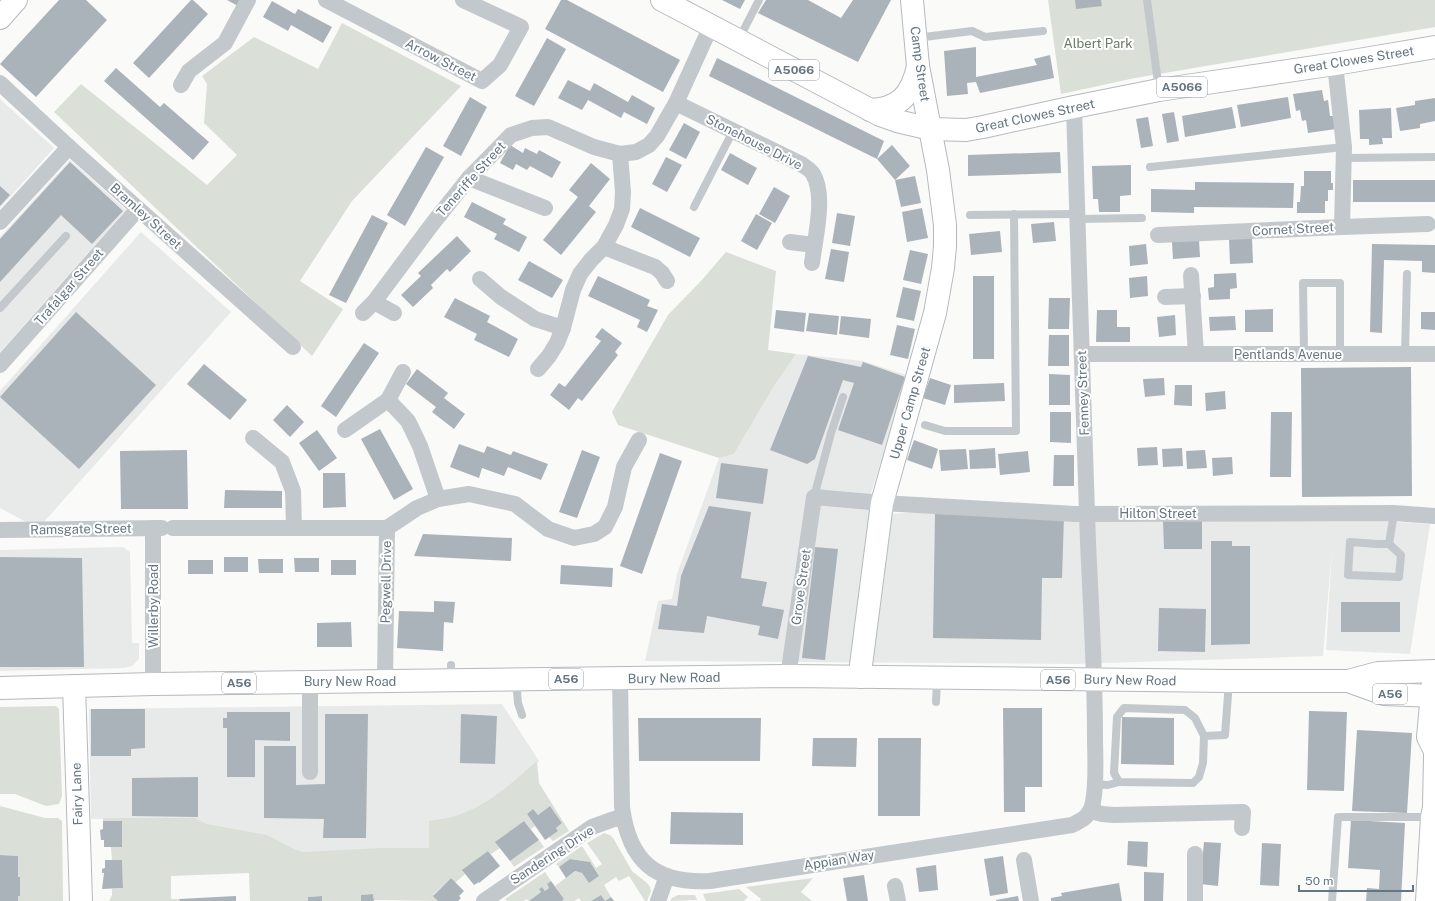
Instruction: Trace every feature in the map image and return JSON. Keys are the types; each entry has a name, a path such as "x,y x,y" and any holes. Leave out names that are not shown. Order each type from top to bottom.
{"main road":[{"path":"0,18 16,0"},
{"name":"Camp Street","path":"912,0 918,66 931,128"},
{"name":"Great Clowes Street","path":"665,1 870,110 897,121 931,128 953,130 984,127 1159,90 1335,64 1435,47"},
{"path":"870,110 888,108 903,98 910,90 915,80 918,66"},
{"name":"Upper Camp Street","path":"861,677 862,657 882,503 935,312 943,268 945,225 931,128"},
{"path":"1435,669 1428,737 1435,751"},
{"name":"Bury New Road","path":"0,688 153,684 385,681 451,673 516,679 790,676 937,679 1229,681 1348,680 1378,673 1435,669"},
{"name":"Bury New Road","path":"1348,680 1384,694 1433,696"},
{"name":"Fairy Lane","path":"74,686 81,901"},
{"path":"1427,901 1432,817 1434,807 1435,756"}],"street":[{"path":"181,85 189,71 225,42 248,0"},
{"name":"Arrow Street","path":"332,1 482,81 500,65 521,27 463,0"},
{"name":"Teneriffe Street","path":"363,314 374,302 432,223 469,178 511,135 532,128 548,127 594,147 620,154 636,152 649,145 657,136 676,103 711,26"},
{"path":"1335,64 1345,153 1342,227"},
{"name":"Bramley Street","path":"0,83 69,147 293,347"},
{"name":"Stonehouse Drive","path":"676,103 801,164 812,172 818,183 820,198 812,263"},
{"name":"Fenney Street","path":"1074,107 1087,514 1095,680"},
{"path":"0,222 69,147"},
{"path":"538,369 549,356 557,343 563,328 573,290 580,274 591,260 604,248 616,225 622,209 623,192 620,154"},
{"path":"469,178 545,208"},
{"name":"Trafalgar Street","path":"0,365 138,209"},
{"name":"Cornet Street","path":"1158,235 1428,224"},
{"path":"790,242 814,245"},
{"path":"604,248 655,267 662,273 667,281"},
{"path":"1191,275 1196,354"},
{"path":"480,279 501,298 524,313 535,319 563,328"},
{"path":"1165,297 1192,296"},
{"path":"374,302 394,313"},
{"name":"Pentlands Avenue","path":"1082,354 1435,354"},
{"path":"345,430 388,400 403,372"},
{"path":"388,400 408,421 420,446 438,499"},
{"path":"253,438 282,462 293,491 294,527"},
{"name":"Pegwell Drive","path":"385,681 387,528 417,508 438,499 469,494 515,504 548,529 574,538 594,534 605,527 615,507 624,467 639,440"},
{"name":"Hilton Street","path":"814,497 882,503 1087,514 1394,513 1435,516"},
{"name":"Grove Street","path":"790,676 790,663 814,497"},
{"name":"Ramsgate Street","path":"0,530 294,527 387,528"},
{"name":"Willerby Road","path":"153,684 163,528"},
{"name":"Appian Way","path":"620,678 622,807 624,818 632,845 638,855 649,867 667,876 689,880 710,880 1072,825 1083,820 1090,811"},
{"path":"1095,680 1094,784 1093,802 1090,811 1114,815 1243,812 1242,828"},
{"path":"310,682 310,772"},
{"name":"Sandering Drive","path":"484,901 592,827 614,819 624,818"},
{"path":"1195,854 1195,901"},
{"path":"1024,860 1031,901"},
{"path":"658,901 667,876"}],"lane":[{"path":"739,40 759,0"},
{"path":"1147,0 1159,90"},
{"path":"916,38 972,31 985,37 1043,31"},
{"path":"694,207 733,131"},
{"path":"1150,166 1345,153 1435,157"},
{"path":"925,425 945,431 1016,431 1014,214"},
{"path":"970,215 1014,214 1142,218"},
{"path":"0,308 66,236"},
{"path":"1405,354 1407,274"},
{"path":"1304,354 1303,283 1340,283 1340,354"},
{"path":"814,497 831,433 843,397"},
{"path":"1389,544 1394,513"},
{"path":"1350,542 1389,544 1401,555 1399,577 1348,575 1350,542"},
{"path":"516,679 518,702 522,715"},
{"path":"936,702 937,679"},
{"path":"1204,736 1225,735 1229,681"},
{"path":"1094,784 1119,782 1193,783 1199,777 1203,763 1204,736 1195,718 1186,710 1124,708 1117,717 1114,773 1119,782"},
{"path":"1332,901 1338,817 1432,817"}],"shaded area":[{"path":"0,99 54,148 0,208"},
{"path":"70,160 126,210 0,352 0,237"},
{"path":"141,232 231,312 42,524 30,524 0,508 0,391"},
{"path":"796,354 863,361 909,376 871,493 875,515 934,511 1334,518 1430,524 1410,654 1326,650 1332,549 1323,656 1074,664 645,661 658,601 672,599 677,574 719,458 734,454 774,386"},
{"path":"123,547 130,552 132,643 139,643 139,659 132,666 124,668 0,671 0,550"},
{"path":"502,704 539,761 429,850 303,852 165,818 91,819 89,709"}],"green space":[{"name":"Albert Park","path":"1048,0 1435,0 1435,27 1135,78 1061,94"},
{"path":"342,23 461,86 352,201 300,281 343,309 312,356 54,112 81,84 207,185 237,155 204,123 207,84 202,76 254,37 318,69"},
{"path":"726,252 776,271 768,350 796,354 774,386 734,454 719,458 618,425 612,412 668,315 701,281"},
{"path":"56,706 59,709 62,796 59,804 46,806 15,794 0,794 0,707"},
{"path":"537,761 539,783 569,831 553,841 549,837 558,831 556,828 562,823 550,806 538,815 533,809 527,814 535,826 531,829 524,821 496,842 500,848 491,854 488,851 463,870 465,874 455,883 451,878 433,895 438,901 374,900 373,894 361,895 361,901 322,901 321,896 308,897 308,901 250,901 249,873 171,876 171,899 179,899 180,901 109,901 112,895 112,889 123,888 122,860 112,860 111,847 122,847 122,821 103,821 103,818 195,818 206,824 267,835 303,852 382,848 429,848 429,821 459,815 481,805 501,792"},
{"path":"0,806 45,818 58,818 62,821 63,901 18,901 18,896 20,895 20,877 18,877 18,856 0,855"},
{"path":"604,833 613,838 632,871 650,887 651,891 647,901 645,901 629,876 619,881 616,877 604,885 611,897 605,901 601,895 591,901 581,901 579,898 574,901 562,901 564,899 555,886 575,871 582,873 589,883 599,876 590,862 570,859 559,867 556,864 582,846 596,868 602,864 587,843"},
{"path":"539,840 544,847 514,867 510,861"},
{"path":"545,872 551,881 547,884 549,888 545,891 542,887 539,889 541,892 529,901 526,899 524,901 507,901 505,899"},
{"path":"813,878 801,892 812,901 760,901 761,899 746,887"},
{"path":"739,889 748,897 744,901 706,901 703,894"},
{"path":"678,895 695,895 697,900 670,901"}],"building":[{"path":"59,0 86,0 107,20 36,97 0,64"},
{"path":"191,0 193,0 208,14 149,78 133,63"},
{"path":"227,0 244,0 240,7"},
{"path":"561,0 567,0 680,60 663,92 545,29"},
{"path":"722,0 745,0 740,9"},
{"path":"766,0 808,0 841,18 853,0 891,0 858,62 758,13"},
{"path":"1075,0 1101,0 1102,6 1076,9"},
{"path":"272,1 295,14 298,9 332,27 323,43 291,25 288,31 263,17"},
{"path":"547,38 566,49 534,106 515,96"},
{"path":"976,47 976,77 1037,65 1034,59 1050,55 1054,78 980,93 976,82 967,83 968,94 947,96 944,51"},
{"path":"717,58 884,141 877,159 709,76"},
{"path":"116,68 160,107 164,103 209,142 193,160 104,81"},
{"path":"568,80 590,91 594,83 628,102 632,95 655,108 647,124 624,112 621,118 588,100 582,110 558,98"},
{"path":"1322,90 1324,101 1328,100 1330,116 1334,116 1336,129 1308,133 1306,120 1302,121 1300,110 1296,111 1293,94"},
{"path":"470,97 487,107 461,156 443,146"},
{"path":"1288,97 1291,118 1241,127 1237,105"},
{"path":"1435,98 1435,121 1420,124 1420,128 1400,131 1396,108 1415,105 1415,101"},
{"path":"1232,107 1236,128 1185,137 1182,116"},
{"path":"1391,108 1392,138 1382,138 1383,144 1369,145 1369,139 1360,139 1359,110"},
{"path":"1174,112 1179,141 1167,143 1162,114"},
{"path":"1148,117 1153,146 1141,148 1136,119"},
{"path":"684,123 700,132 686,159 669,150"},
{"path":"510,145 523,153 525,148 537,154 539,150 561,162 552,178 530,166 527,170 516,164 513,170 500,163"},
{"path":"892,145 910,166 895,180 877,159"},
{"path":"426,147 444,157 405,226 387,215"},
{"path":"1060,152 1061,173 968,176 968,155"},
{"path":"730,153 757,168 748,185 721,170"},
{"path":"666,157 682,165 667,192 652,184"},
{"path":"70,162 123,211 92,244 61,215 0,282 0,239"},
{"path":"591,163 610,179 589,206 596,212 561,255 543,240 578,197 569,190"},
{"path":"1131,165 1131,195 1120,196 1120,212 1099,212 1098,199 1093,199 1092,166"},
{"path":"1304,171 1331,171 1331,183 1333,183 1333,190 1328,190 1328,201 1325,201 1325,213 1297,213 1297,202 1300,202 1301,186 1304,186"},
{"path":"915,176 921,203 901,207 895,180"},
{"path":"1353,180 1435,180 1435,202 1353,202"},
{"path":"1195,182 1294,183 1293,208 1194,207 1194,213 1151,212 1151,189 1195,190"},
{"path":"0,186 10,195 0,206"},
{"path":"774,187 790,196 775,223 759,214"},
{"path":"472,202 506,219 503,224 527,237 519,252 494,239 497,234 464,217"},
{"path":"640,208 700,238 690,257 631,227"},
{"path":"922,208 928,238 907,242 902,212"},
{"path":"837,213 855,216 850,246 832,243"},
{"path":"756,214 772,223 757,250 741,241"},
{"path":"372,215 388,223 346,303 329,295"},
{"path":"1054,222 1056,241 1033,243 1031,224"},
{"path":"1000,231 1002,252 971,255 969,234"},
{"path":"457,236 471,251 450,272 447,269 431,285 433,288 413,307 401,295 421,276 418,273"},
{"path":"1252,238 1253,263 1230,264 1229,239"},
{"path":"1199,240 1200,257 1173,259 1172,242"},
{"path":"1146,244 1148,264 1130,266 1129,246"},
{"path":"1372,244 1435,245 1435,273 1422,272 1422,261 1384,260 1382,333 1370,332"},
{"path":"831,249 849,252 844,282 825,279"},
{"path":"910,250 928,254 921,284 903,280"},
{"path":"529,261 563,280 552,298 518,280"},
{"path":"1236,273 1237,288 1230,289 1230,299 1209,300 1208,288 1214,287 1214,274"},
{"path":"598,276 650,300 647,306 658,310 647,332 637,327 640,320 588,296"},
{"path":"973,276 994,276 994,359 973,359"},
{"path":"1147,276 1148,296 1130,298 1129,278"},
{"path":"903,287 921,291 914,321 896,317"},
{"path":"455,298 490,316 487,322 518,339 509,357 474,340 477,334 444,317"},
{"path":"1049,298 1070,298 1069,329 1048,329"},
{"path":"1273,309 1273,332 1245,332 1245,310"},
{"path":"776,310 806,313 804,332 774,328"},
{"path":"1097,310 1117,310 1117,327 1130,327 1130,342 1096,342"},
{"path":"76,312 156,385 79,469 0,397"},
{"path":"1421,312 1435,312 1435,330 1421,329"},
{"path":"809,313 839,316 837,335 806,331"},
{"path":"1175,315 1176,335 1159,337 1157,317"},
{"path":"841,316 871,319 869,338 839,334"},
{"path":"1235,316 1236,330 1210,331 1209,317"},
{"path":"897,325 915,329 908,359 890,355"},
{"path":"602,328 622,343 615,352 618,355 582,401 578,398 569,410 550,395 559,383 565,387 601,341 595,337"},
{"path":"1049,335 1069,335 1069,366 1048,366"},
{"path":"364,343 379,353 336,417 321,406"},
{"path":"808,356 861,367 863,362 905,377 882,445 838,430 854,383 843,380 815,459 807,464 770,450"},
{"path":"204,364 247,400 230,420 187,384"},
{"path":"1411,367 1412,496 1302,497 1301,368"},
{"path":"417,369 448,393 444,398 465,414 454,429 432,412 436,407 406,384"},
{"path":"1049,374 1070,375 1070,405 1049,405"},
{"path":"930,378 951,385 945,405 923,398"},
{"path":"1164,378 1165,395 1145,397 1143,379"},
{"path":"1004,383 1005,401 954,403 954,385"},
{"path":"1175,385 1192,385 1192,406 1174,405"},
{"path":"1225,391 1226,409 1206,411 1205,393"},
{"path":"287,405 304,422 290,437 273,420"},
{"path":"1050,412 1071,412 1071,443 1050,442"},
{"path":"1271,412 1292,412 1291,477 1270,477"},
{"path":"380,429 413,489 394,500 361,439"},
{"path":"317,430 337,458 319,471 299,443"},
{"path":"914,440 938,449 932,469 907,460"},
{"path":"459,444 484,453 487,446 511,455 513,451 548,464 541,480 508,467 504,476 482,468 479,478 450,467"},
{"path":"1157,447 1158,465 1138,466 1137,448"},
{"path":"995,448 996,468 970,469 969,450"},
{"path":"1182,448 1183,466 1163,467 1162,449"},
{"path":"966,449 968,469 941,471 939,450"},
{"path":"187,450 188,509 121,509 120,451"},
{"path":"582,450 600,457 577,518 559,512"},
{"path":"1205,450 1207,468 1187,469 1186,451"},
{"path":"1028,451 1030,472 1000,475 998,454"},
{"path":"660,453 682,461 642,574 620,566"},
{"path":"1054,455 1074,455 1074,486 1053,486"},
{"path":"1232,457 1233,474 1213,476 1212,458"},
{"path":"721,463 768,469 763,504 716,498"},
{"path":"323,473 345,473 346,507 323,508"},
{"path":"225,490 282,491 282,508 224,508"},
{"path":"709,506 751,512 741,578 767,582 762,606 784,610 778,639 758,635 760,626 707,616 704,633 658,629 662,604 677,606 681,576"},
{"path":"935,514 1064,516 1062,578 1042,578 1041,640 933,638"},
{"path":"1163,521 1202,521 1202,549 1164,549"},
{"path":"423,534 512,538 511,561 414,556"},
{"path":"1211,541 1232,541 1232,546 1250,546 1250,644 1211,645"},
{"path":"815,547 838,549 825,660 802,658"},
{"path":"0,557 82,558 84,667 0,667"},
{"path":"224,557 248,557 248,572 224,572"},
{"path":"294,558 319,558 319,572 295,572"},
{"path":"258,559 283,559 283,573 259,573"},
{"path":"188,560 213,560 213,574 188,574"},
{"path":"331,560 356,560 356,575 331,575"},
{"path":"561,565 613,568 612,587 560,584"},
{"path":"434,601 455,602 453,623 444,622 443,651 397,648 399,611 434,612"},
{"path":"1341,602 1400,602 1400,632 1341,632"},
{"path":"1159,608 1206,609 1205,652 1158,651"},
{"path":"351,622 352,647 317,647 317,623"},
{"path":"1003,708 1042,708 1042,787 1025,787 1025,812 1004,812"},
{"path":"91,709 145,709 145,748 131,749 131,756 91,756"},
{"path":"1309,711 1347,712 1344,791 1307,790"},
{"path":"227,712 290,712 290,741 255,740 255,777 227,777 227,728 223,728 223,718 227,718"},
{"path":"325,714 368,714 366,838 323,838 324,819 264,818 264,746 296,746 296,785 325,784"},
{"path":"461,714 497,716 495,764 460,763"},
{"path":"1122,717 1174,718 1174,765 1121,764"},
{"path":"638,718 761,718 760,761 639,761"},
{"path":"1357,730 1412,733 1407,813 1352,811"},
{"path":"813,738 857,738 856,767 812,766"},
{"path":"878,738 921,738 920,816 878,816"},
{"path":"198,777 198,817 132,816 132,778"},
{"path":"550,806 562,823 556,828 558,831 545,840 527,814 533,809 538,815"},
{"path":"671,812 743,813 743,845 670,844"},
{"path":"1351,820 1405,823 1401,901 1366,901 1367,888 1379,889 1380,870 1348,868"},
{"path":"103,821 122,821 122,847 104,847 104,840 101,840 100,830 103,829"},
{"path":"524,821 539,840 510,861 495,842"},
{"path":"1128,841 1148,842 1147,867 1127,865"},
{"path":"1204,842 1221,843 1218,886 1200,884"},
{"path":"1262,843 1281,844 1279,886 1260,885"},
{"path":"488,851 500,866 479,883 474,885 462,870"},
{"path":"0,855 18,856 20,896 18,896 18,901 0,901"},
{"path":"1003,856 1008,893 990,896 984,859"},
{"path":"570,859 590,862 599,876 589,883 582,873 575,871 566,878 559,867"},
{"path":"105,860 122,860 123,888 102,889 104,873 102,873 102,869 105,868"},
{"path":"936,865 938,890 919,892 916,868"},
{"path":"1144,872 1164,873 1163,901 1144,901"},
{"path":"864,875 868,901 847,901 843,878"},
{"path":"451,878 464,891 459,896 461,898 458,901 438,901 433,896"},
{"path":"551,881 564,899 562,901 529,901 541,892 539,889 542,887 545,891 549,888 547,884"},
{"path":"1119,883 1122,901 1051,901 1051,898 1062,896 1061,893"},
{"path":"373,894 374,901 361,901 361,895"},
{"path":"601,895 605,901 591,901"},
{"path":"236,896 236,901 180,901 179,899"},
{"path":"322,896 322,901 308,901 308,897"},
{"path":"1018,896 1019,901 996,901 996,900"},
{"path":"611,897 614,901 605,901"}]}
